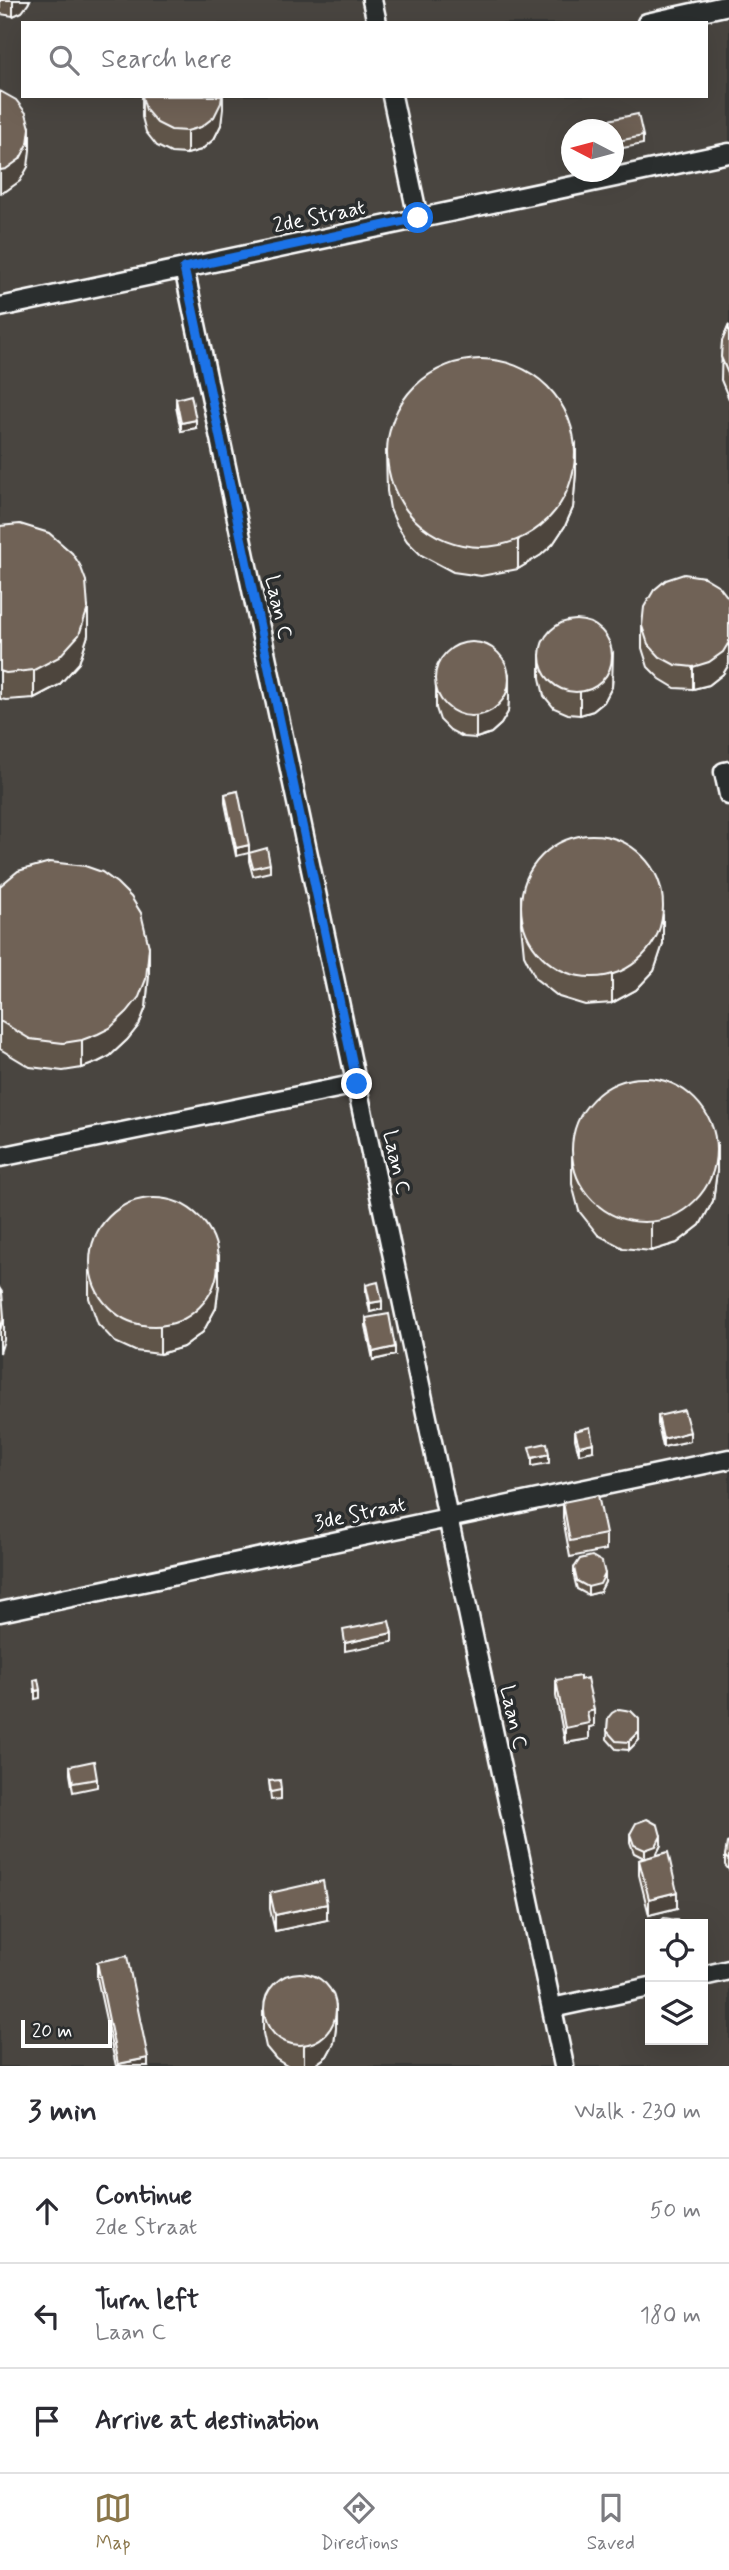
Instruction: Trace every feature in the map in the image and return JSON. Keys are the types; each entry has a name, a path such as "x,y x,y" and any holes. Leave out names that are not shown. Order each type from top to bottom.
{"lane":[{"path":"372,0 376,21"},
{"path":"656,21 729,5"},
{"path":"392,98 418,218"},
{"name":"2de Straat","path":"0,306 729,153"},
{"name":"Laan C","path":"184,268 564,2066"},
{"path":"729,771 724,772 729,795"},
{"path":"0,1157 357,1084"},
{"name":"3de Straat","path":"0,1612 448,1518 728,1463"},
{"path":"708,1975 729,1970"},
{"path":"552,2008 645,1988"}],"shaded area":[{"path":"0,0 729,0 729,2066 0,2066"}],"building":[{"path":"0,91 16,100 26,113 30,128 28,144 20,159 0,170"},
{"path":"143,98 222,98 214,117 201,127 187,131 171,130 157,123 146,110"},
{"path":"638,114 643,136 624,140 624,119 613,119"},
{"path":"729,325 729,376 721,357 722,341"},
{"path":"481,359 499,360 517,366 548,386 568,417 574,435 574,471 568,489 548,520 517,540 499,546 481,547 463,546 445,540 414,520 394,489 388,471 387,453 388,435 394,417 414,386 445,366 463,360"},
{"path":"191,395 196,420 181,423 176,399"},
{"path":"20,524 49,533 72,553 86,581 88,608 79,635 59,657 34,670 6,673 0,671 0,526"},
{"path":"684,574 704,577 719,586 729,599 729,642 723,652 709,662 693,667 675,665 660,657 648,644 642,626 644,607 654,590 666,580"},
{"path":"576,620 596,626 606,636 612,656 606,676 596,686 576,692 556,686 546,676 540,656 546,636 556,626"},
{"path":"472,642 486,645 498,653 506,665 509,679 506,693 498,705 486,713 472,716 458,713 446,705 438,693 435,679 438,665 446,653 458,645"},
{"path":"238,791 249,845 236,848 225,794"},
{"path":"592,835 619,841 642,856 657,879 663,906 657,933 642,956 619,971 592,977 565,971 542,956 527,933 521,906 527,879 542,856 565,841"},
{"path":"267,848 270,864 253,868 249,853"},
{"path":"50,862 85,866 102,872 117,883 131,897 141,913 149,947 146,979 139,997 127,1012 110,1028 98,1034 63,1043 30,1039 0,1021 0,886 18,871"},
{"path":"644,1078 672,1083 695,1099 711,1122 716,1150 711,1178 695,1201 672,1217 644,1222 616,1217 593,1201 577,1178 572,1150 577,1122 593,1099 616,1083"},
{"path":"154,1198 179,1203 199,1217 213,1237 218,1262 213,1287 199,1307 179,1321 154,1326 129,1321 109,1307 95,1287 90,1262 95,1237 109,1217 129,1203"},
{"path":"378,1282 382,1301 370,1303 366,1285"},
{"path":"0,1289 4,1317 0,1330"},
{"path":"389,1314 395,1347 373,1352 366,1318"},
{"path":"684,1410 690,1432 663,1439 658,1416"},
{"path":"590,1427 593,1443 579,1446 575,1431"},
{"path":"547,1443 549,1454 532,1458 529,1447"},
{"path":"598,1495 606,1534 570,1541 563,1502"},
{"path":"592,1556 602,1562 605,1574 600,1584 588,1587 577,1581 574,1568 580,1559"},
{"path":"389,1621 392,1633 345,1643 343,1630"},
{"path":"580,1676 580,1680 587,1678 594,1710 587,1712 589,1723 565,1728 556,1680"},
{"path":"38,1679 40,1690 35,1691 34,1680"},
{"path":"619,1709 631,1711 639,1719 639,1732 629,1742 616,1741 607,1731 608,1718"},
{"path":"94,1761 97,1779 73,1783 70,1766"},
{"path":"280,1780 281,1790 271,1792 269,1781"},
{"path":"647,1819 658,1825 661,1836 656,1846 645,1850 634,1845 630,1834 636,1823"},
{"path":"729,1842 729,1861 725,1856"},
{"path":"668,1852 677,1892 649,1899 639,1860"},
{"path":"323,1881 327,1904 275,1915 270,1893"},
{"path":"127,1956 148,2058 118,2064 97,1962"},
{"path":"293,1973 307,1973 326,1983 336,2002 336,2016 326,2035 307,2045 293,2045 274,2035 264,2016 264,2002 274,1983"}],"route":[{"path":"357,1084 184,268 418,218"}]}
